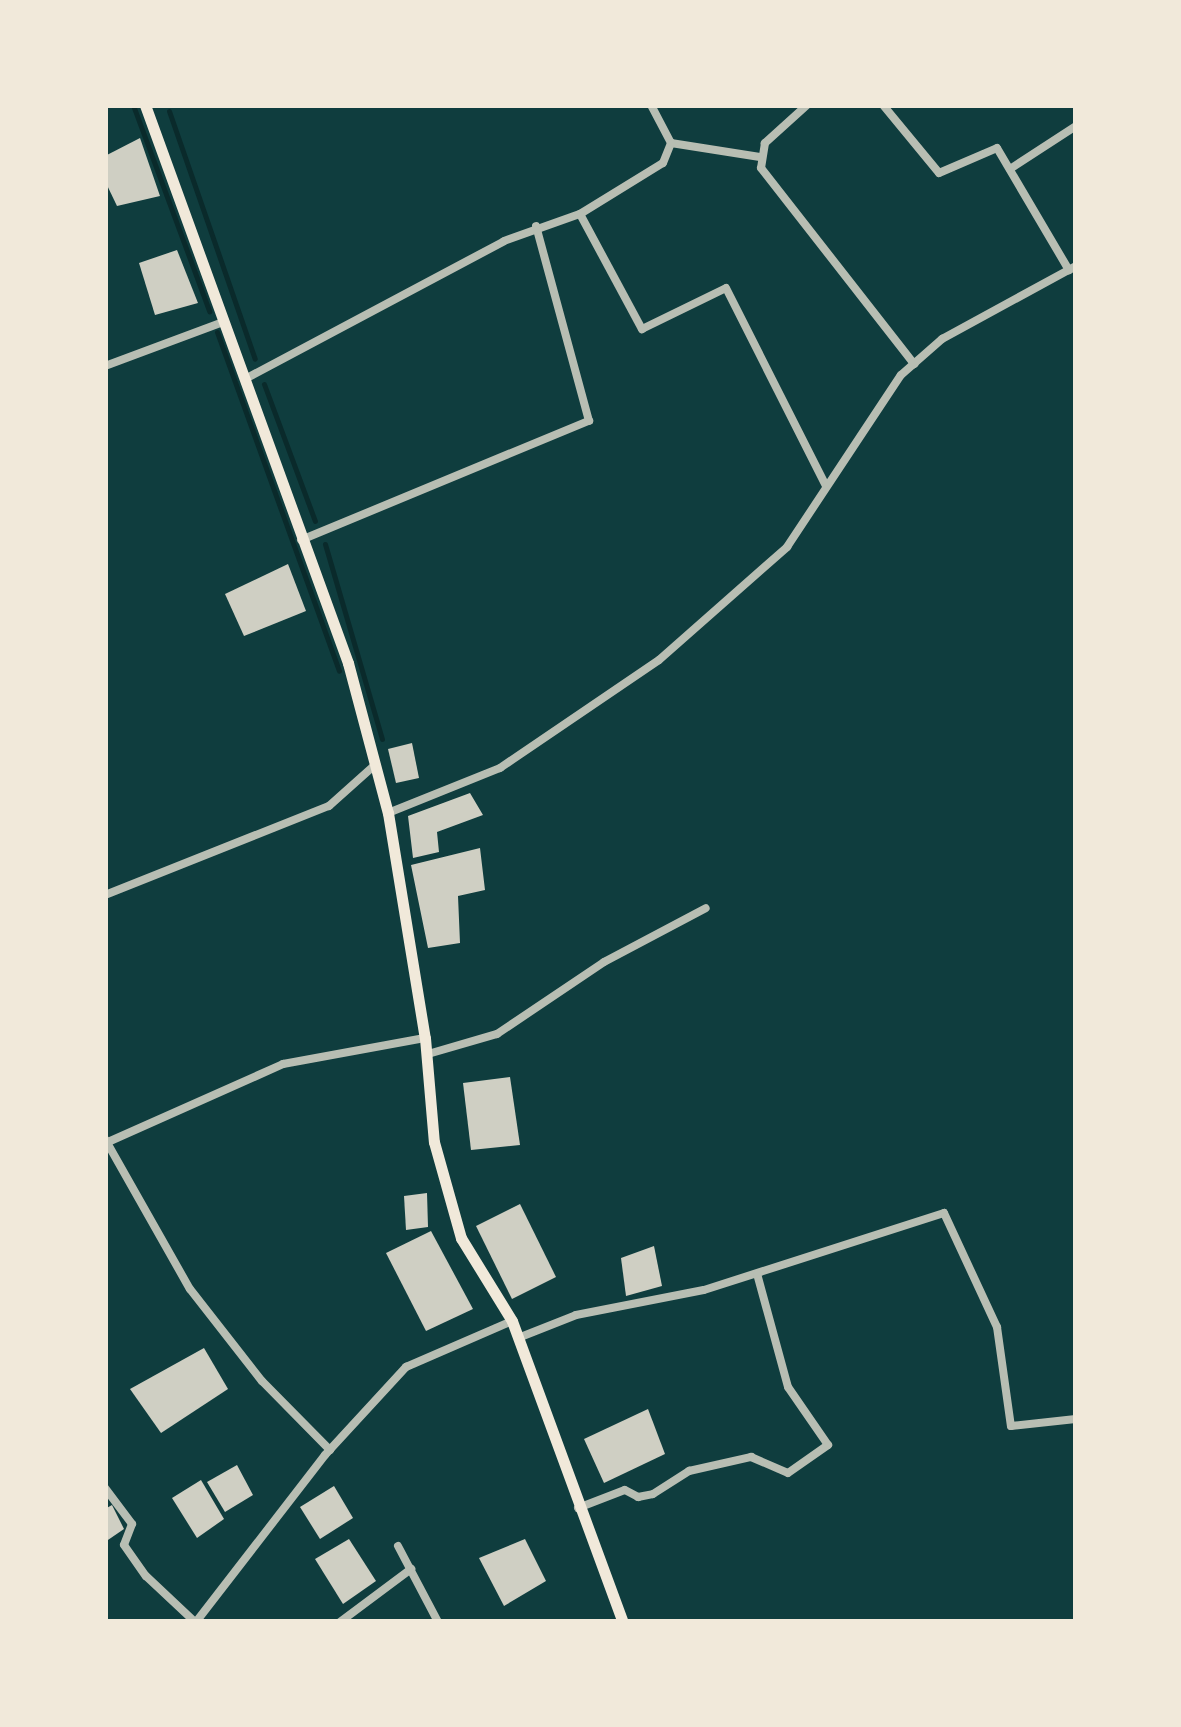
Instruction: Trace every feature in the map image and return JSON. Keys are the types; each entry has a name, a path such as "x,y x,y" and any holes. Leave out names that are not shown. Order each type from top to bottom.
{"main road":[{"path":"146,105 348,663 388,813 426,1038 434,1142 462,1238 512,1321 623,1622"}],"street":[{"path":"245,379 536,226 580,214 663,163 671,144 652,105"},
{"path":"807,105 765,143 761,168 914,364"},
{"path":"388,813 500,768 650,666 787,547 875,408 914,364 942,339 1072,268 997,148 939,173 883,105"},
{"path":"1010,169 1076,126"},
{"path":"671,144 760,157"},
{"path":"580,214 642,329 726,288 826,486"},
{"path":"302,540 589,421 536,226"},
{"path":"105,366 223,322"},
{"path":"105,895 329,806 376,764"},
{"path":"428,1054 497,1034 604,962 706,908"},
{"path":"330,1450 262,1381 190,1289 106,1140 283,1064 426,1038"},
{"path":"518,1338 576,1316 757,1274 944,1212 997,1328 1012,1426 1076,1419"},
{"path":"578,1508 625,1490 638,1497 653,1494 690,1471 751,1457 788,1473 828,1445 788,1387 757,1274"},
{"path":"105,1488 132,1524 124,1545 146,1576 196,1622 330,1450 406,1367 512,1321"},
{"path":"398,1546 438,1622"},
{"path":"340,1622 411,1570"}],"building":[{"path":"140,138 160,196 117,206 105,181 105,156"},
{"path":"177,250 198,303 155,315 139,263"},
{"path":"288,564 306,611 244,636 225,594"},
{"path":"412,743 419,778 396,783 388,749"},
{"path":"470,793 483,815 437,832 439,852 413,858 408,816"},
{"path":"480,848 485,890 458,896 460,943 428,948 411,865"},
{"path":"510,1077 520,1145 471,1150 463,1083"},
{"path":"427,1193 428,1227 406,1230 404,1196"},
{"path":"520,1204 556,1277 512,1299 476,1226"},
{"path":"431,1231 473,1309 426,1331 386,1253"},
{"path":"654,1246 662,1286 626,1296 621,1258"},
{"path":"204,1348 228,1389 161,1433 130,1389"},
{"path":"648,1409 665,1454 604,1483 584,1439"},
{"path":"237,1465 253,1495 225,1512 207,1482"},
{"path":"201,1480 224,1519 197,1538 172,1498"},
{"path":"334,1486 353,1518 320,1539 300,1507"},
{"path":"112,1505 124,1529 105,1542 105,1509"},
{"path":"349,1539 376,1581 343,1604 315,1559"},
{"path":"525,1539 546,1581 504,1606 479,1558"}],"waterway":[{"path":"133,105 209,311"},
{"path":"169,111 255,359"},
{"path":"217,332 339,671"},
{"path":"264,384 315,521"},
{"path":"325,544 382,739"}]}
